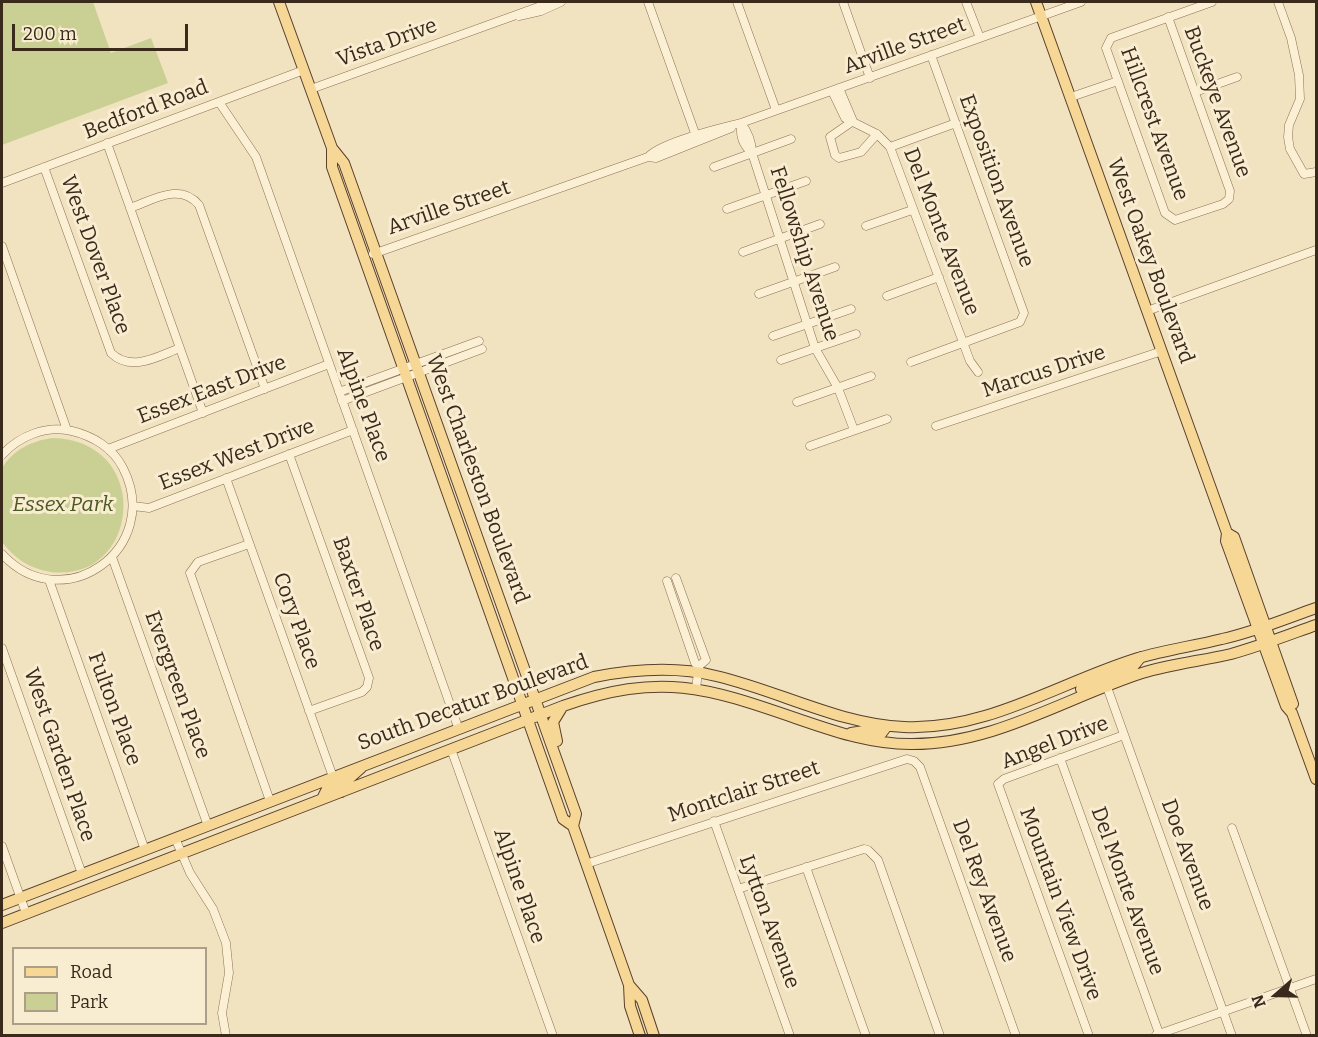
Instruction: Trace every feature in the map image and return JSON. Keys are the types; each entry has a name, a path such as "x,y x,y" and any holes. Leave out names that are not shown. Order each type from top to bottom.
{"main road":[{"name":"West Charleston Boulevard","path":"279,2 332,148 344,163 376,253 442,478 563,819 573,826"},
{"name":"West Oakey Boulevard","path":"1036,2 1227,533 1226,541 1293,703 1292,713 1317,779"},
{"name":"West Charleston Boulevard","path":"332,148 332,167 363,257 475,530 576,814 573,826 629,985 630,1006 640,1035"},
{"path":"442,478 467,526 475,530"},
{"path":"466,546 475,551 493,581"},
{"name":"South Decatur Boulevard","path":"2,905 594,677 617,673 699,669 844,717 887,726 933,727 967,722 1142,657 1262,627 1317,608"},
{"name":"South Decatur Boulevard","path":"2,923 563,706 620,689 660,686 696,688 723,694 845,735 886,742 941,742 985,734 1155,670 1267,643 1317,625"},
{"path":"1107,687 1107,679 1131,669 1142,657"},
{"path":"1064,703 1080,690 1099,681 1101,672"},
{"path":"556,758 557,742 553,722 563,706"},
{"path":"845,735 864,731 881,734 887,726"},
{"path":"341,792 343,784 364,765"},
{"path":"322,799 327,789 336,785 333,777"},
{"name":"West Charleston Boulevard","path":"629,985 642,1000 654,1035"}],"street":[{"name":"Vista Drive","path":"310,89 552,2"},
{"name":"Vista Drive","path":"509,18 533,14 561,2"},
{"path":"648,2 696,136 704,140"},
{"path":"737,2 776,110"},
{"path":"843,2 870,78"},
{"path":"966,2 980,38"},
{"name":"Arville Street","path":"648,157 653,151 741,123 1081,2"},
{"path":"1168,17 1212,2"},
{"path":"1278,2 1291,38 1299,75 1300,99 1289,126 1290,149 1304,174 1317,172"},
{"name":"Hillcrest Avenue","path":"1168,17 1111,38 1106,48 1165,213 1175,220 1223,204 1229,199"},
{"name":"Buckeye Avenue","path":"1168,17 1230,190 1229,199"},
{"name":"Exposition Avenue","path":"931,55 1024,313 1020,322 964,344"},
{"name":"Bedford Road","path":"2,183 304,70"},
{"path":"1194,92 1237,76"},
{"path":"1071,97 1118,81"},
{"name":"Del Monte Avenue","path":"835,89 842,114 877,134 890,147 964,344 978,372"},
{"name":"Alpine Place","path":"219,102 256,157 459,728"},
{"path":"853,121 830,137 835,154 839,158 861,152 877,134"},
{"name":"Arville Street","path":"363,257 648,157 656,158 673,152 741,123"},
{"name":"Fellowship Avenue","path":"741,123 743,141 752,153 806,325 815,348 838,388 854,430"},
{"path":"890,147 956,123"},
{"path":"714,166 791,139"},
{"path":"107,143 203,413"},
{"path":"665,147 673,152"},
{"name":"West Dover Place","path":"44,167 111,353 122,360 135,363 180,348"},
{"path":"727,209 806,181"},
{"path":"130,208 174,193 185,194 199,205 265,389"},
{"path":"866,226 912,210"},
{"path":"743,252 820,224"},
{"path":"2,246 67,430"},
{"path":"1147,311 1317,250"},
{"path":"759,294 835,267"},
{"path":"887,296 939,277"},
{"path":"773,336 851,309"},
{"path":"782,360 856,334"},
{"path":"911,362 964,344"},
{"path":"339,392 481,345"},
{"name":"Marcus Drive","path":"936,426 1162,351"},
{"name":"Essex East Drive","path":"108,449 329,364"},
{"path":"342,401 411,370"},
{"path":"797,402 871,376"},
{"path":"810,446 887,419"},
{"path":"2,451 33,434 67,430 89,437 108,449 128,478 133,506 129,530 112,557 84,576 49,580 28,574 5,563 2,554"},
{"name":"Essex West Drive","path":"133,506 149,508 353,430"},
{"name":"Baxter Place","path":"290,454 369,678 367,687 362,692 309,711"},
{"name":"Cory Place","path":"226,478 333,777"},
{"path":"249,544 198,562 191,569 191,579 270,801"},
{"name":"Evergreen Place","path":"112,557 208,826"},
{"path":"676,578 706,660 699,669 696,688"},
{"name":"Fulton Place","path":"49,580 145,850"},
{"path":"667,581 699,669"},
{"name":"West Garden Place","path":"2,648 82,874"},
{"name":"Doe Avenue","path":"1107,687 1232,1035"},
{"name":"Angel Drive","path":"998,784 1124,735"},
{"name":"Alpine Place","path":"452,749 553,1035"},
{"name":"Del Monte Avenue","path":"1060,758 1158,1035"},
{"name":"Montclair Street","path":"586,864 908,759 914,761"},
{"name":"Del Rey Avenue","path":"914,761 920,767 1016,1035"},
{"name":"Mountain View Drive","path":"998,784 1089,1035"},
{"name":"Lytton Avenue","path":"714,821 790,1035"},
{"path":"1233,828 1307,1035"},
{"path":"176,838 190,873 209,900 226,943 229,973 222,1013 226,1035"},
{"path":"2,846 26,914"},
{"path":"738,889 864,849 868,850 878,860 940,1035"},
{"path":"806,867 866,1035"},
{"path":"1158,1035 1317,979"}],"green space":[{"path":"2,2 93,2 111,53 151,38 168,83 2,145"},
{"name":"Essex Park","path":"52,438 85,445 108,461 120,484 124,510 118,535 103,556 81,569 51,572 36,568 17,558 2,542 2,468 23,447"}]}
